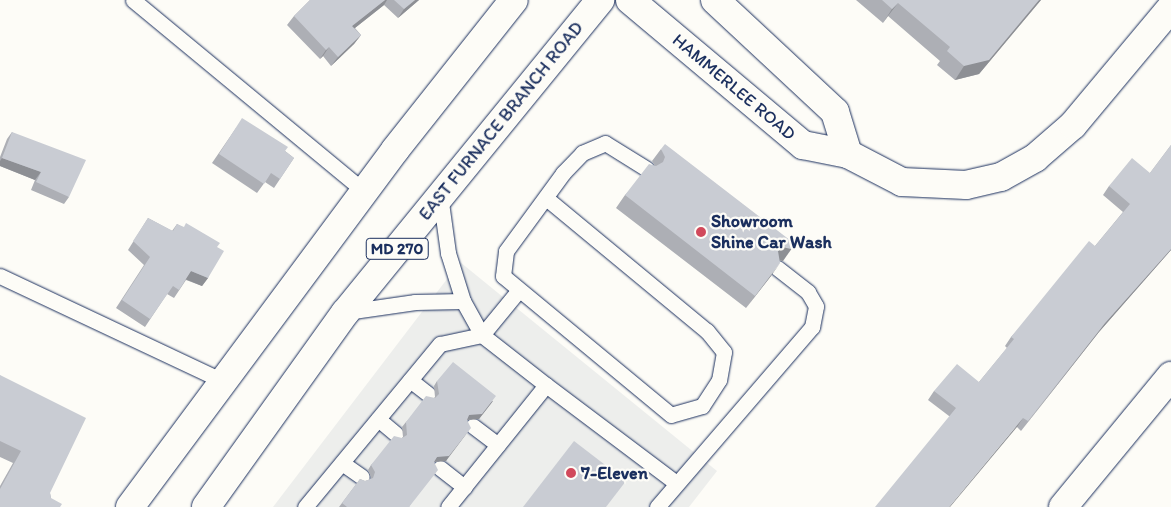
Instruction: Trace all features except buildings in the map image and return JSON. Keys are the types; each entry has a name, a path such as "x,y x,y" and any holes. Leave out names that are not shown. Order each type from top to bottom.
{"main road":[{"path":"130,507 364,191 514,0"},
{"name":"EAST FURNACE BRANCH ROAD","path":"206,507 345,312 600,0"},
{"name":"HAMMERLEE ROAD","path":"630,0 803,145 848,154 902,182 966,185 1001,177 1035,158 1073,126 1171,8"},
{"path":"715,0 835,112 848,154"},
{"path":"1063,507 1171,376"}],"lane":[{"path":"132,0 364,191"},
{"path":"546,198 707,331 724,352 719,380 702,406 671,415 518,291 503,276 506,251 546,198 582,153 605,144 647,169"},
{"path":"440,195 448,253 464,302 482,335 676,483"},
{"path":"657,507 812,327 816,306 808,292 777,268"},
{"path":"0,276 223,381"},
{"path":"305,507 440,344 482,335 518,291"},
{"path":"345,312 415,302 464,302"},
{"path":"410,380 428,394"},
{"path":"448,507 546,385"},
{"path":"378,419 396,434"},
{"path":"473,426 498,445"},
{"path":"342,463 362,477"},
{"path":"440,468 464,487"}],"shaded area":[{"path":"460,262 717,471 689,507 273,507"}],"place":[{"name":"Showroom Shine Car Wash","path":"701,232"},
{"name":"7-Eleven","path":"571,473"}]}
